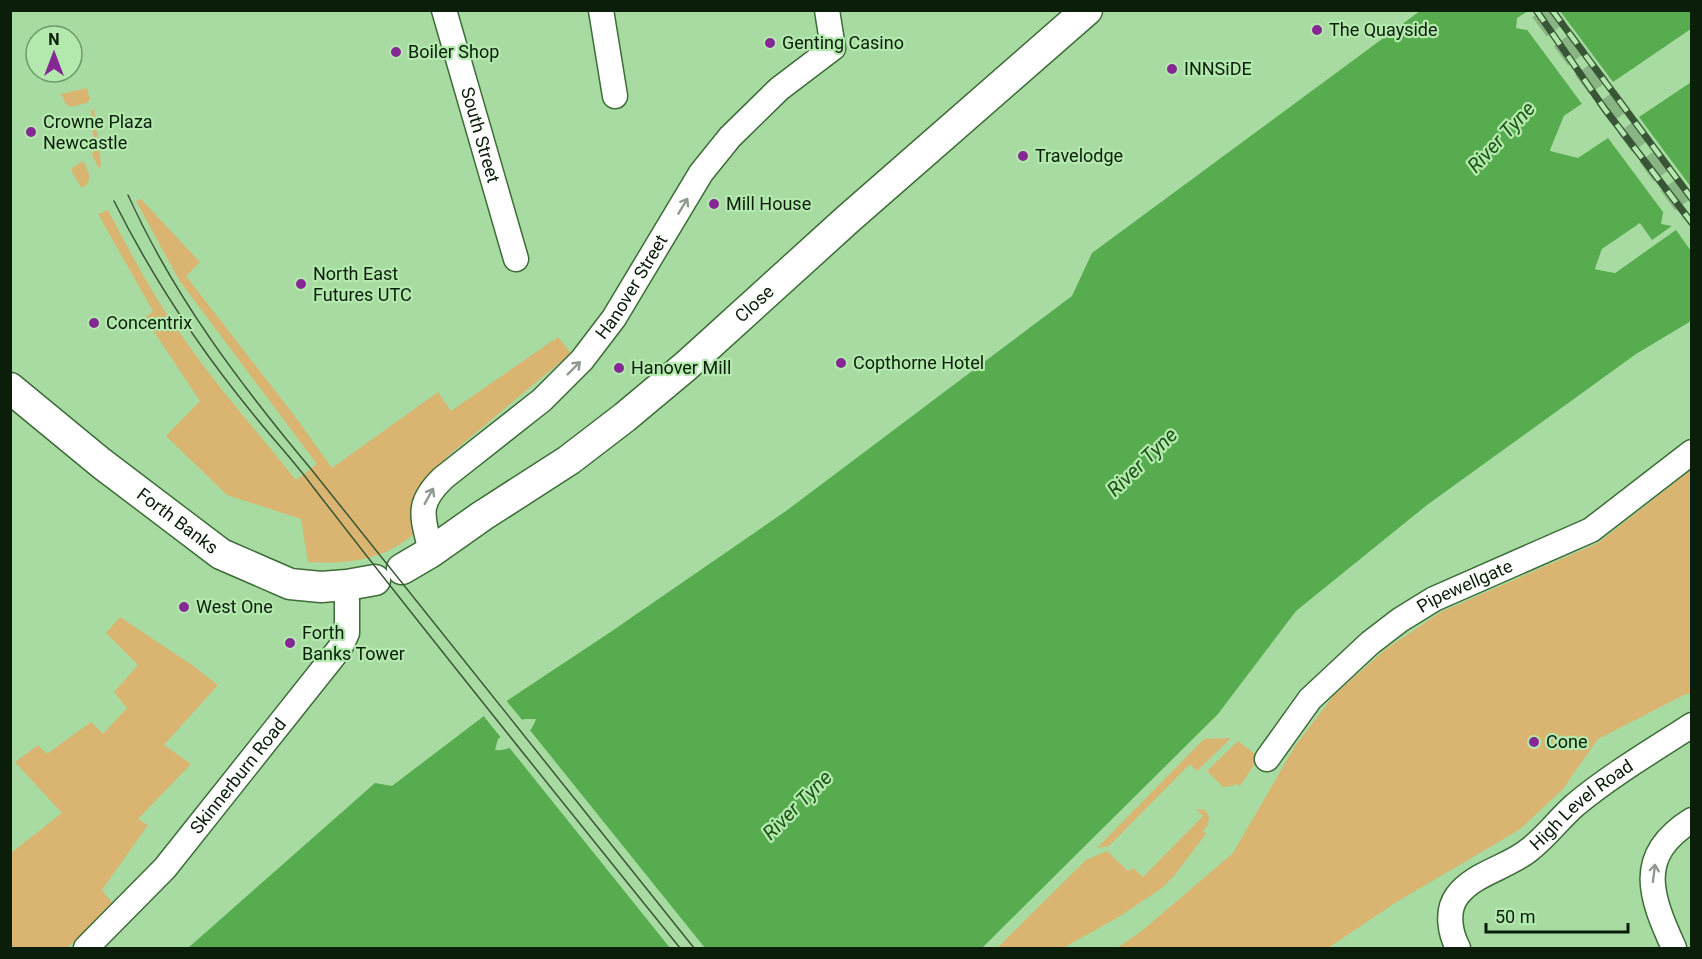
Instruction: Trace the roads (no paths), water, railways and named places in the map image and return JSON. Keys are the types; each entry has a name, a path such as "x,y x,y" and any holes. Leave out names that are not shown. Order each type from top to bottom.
{"main road":[{"name":"Close","path":"375,578 431,552 568,460 626,417 1087,10"},
{"name":"Forth Banks","path":"10,388 100,463 221,554 290,584 321,586 375,578"}],"street":[{"name":"South Street","path":"444,10 516,259"},
{"path":"601,10 615,96"},
{"name":"Hanover Street","path":"431,552 423,518 424,501 430,490 542,400 582,360 615,318 701,173 730,136 779,89 833,48 827,10"},
{"name":"Pipewellgate","path":"1267,759 1310,699 1400,620 1434,599 1591,530 1692,452"},
{"name":"Skinnerburn Road","path":"86,948 165,867 340,648 375,578"},
{"name":"High Level Road","path":"1458,948 1451,930 1450,912 1456,898 1470,882 1521,855 1574,806 1692,725"},
{"path":"1674,948 1655,904 1652,887 1654,867 1659,850 1670,834 1692,819"}],"water":[{"name":"River Tyne","path":"1420,11 1528,11 1517,18 1516,28 1526,30 1554,11 1691,11 1691,29 1564,116 1550,150 1578,157 1691,82 1691,193 1663,213 1661,224 1672,226 1691,212 1652,241 1640,224 1602,249 1595,269 1615,273 1691,218 1691,321 1636,354 1427,505 1296,611 1218,714 982,948 188,948 375,783 392,786 484,716 786,511 1072,296 1092,253","holes":["524,719 536,719 530,731 520,741 508,748 495,750 498,739"]}],"tunnel":[{"path":"1542,10 1692,213"}],"tram line":[{"path":"128,195 166,269 234,372 694,948"},
{"path":"114,201 160,284 195,338 233,389 680,948"}],"railway":[{"path":"1536,10 1604,108 1692,223"},
{"path":"1552,10 1692,199"}],"place":[{"name":"The Quayside","path":"1317,30"},
{"name":"Genting Casino","path":"770,43"},
{"name":"Boiler Shop","path":"396,52"},
{"name":"INNSiDE","path":"1172,69"},
{"name":"Crowne Plaza Newcastle","path":"31,132"},
{"name":"Travelodge","path":"1023,156"},
{"name":"Mill House","path":"714,204"},
{"name":"North East Futures UTC","path":"301,284"},
{"name":"Concentrix","path":"94,323"},
{"name":"Copthorne Hotel","path":"841,363"},
{"name":"Hanover Mill","path":"619,368"},
{"name":"West One","path":"184,607"},
{"name":"Forth Banks Tower","path":"290,643"},
{"name":"Cone","path":"1534,742"}]}
